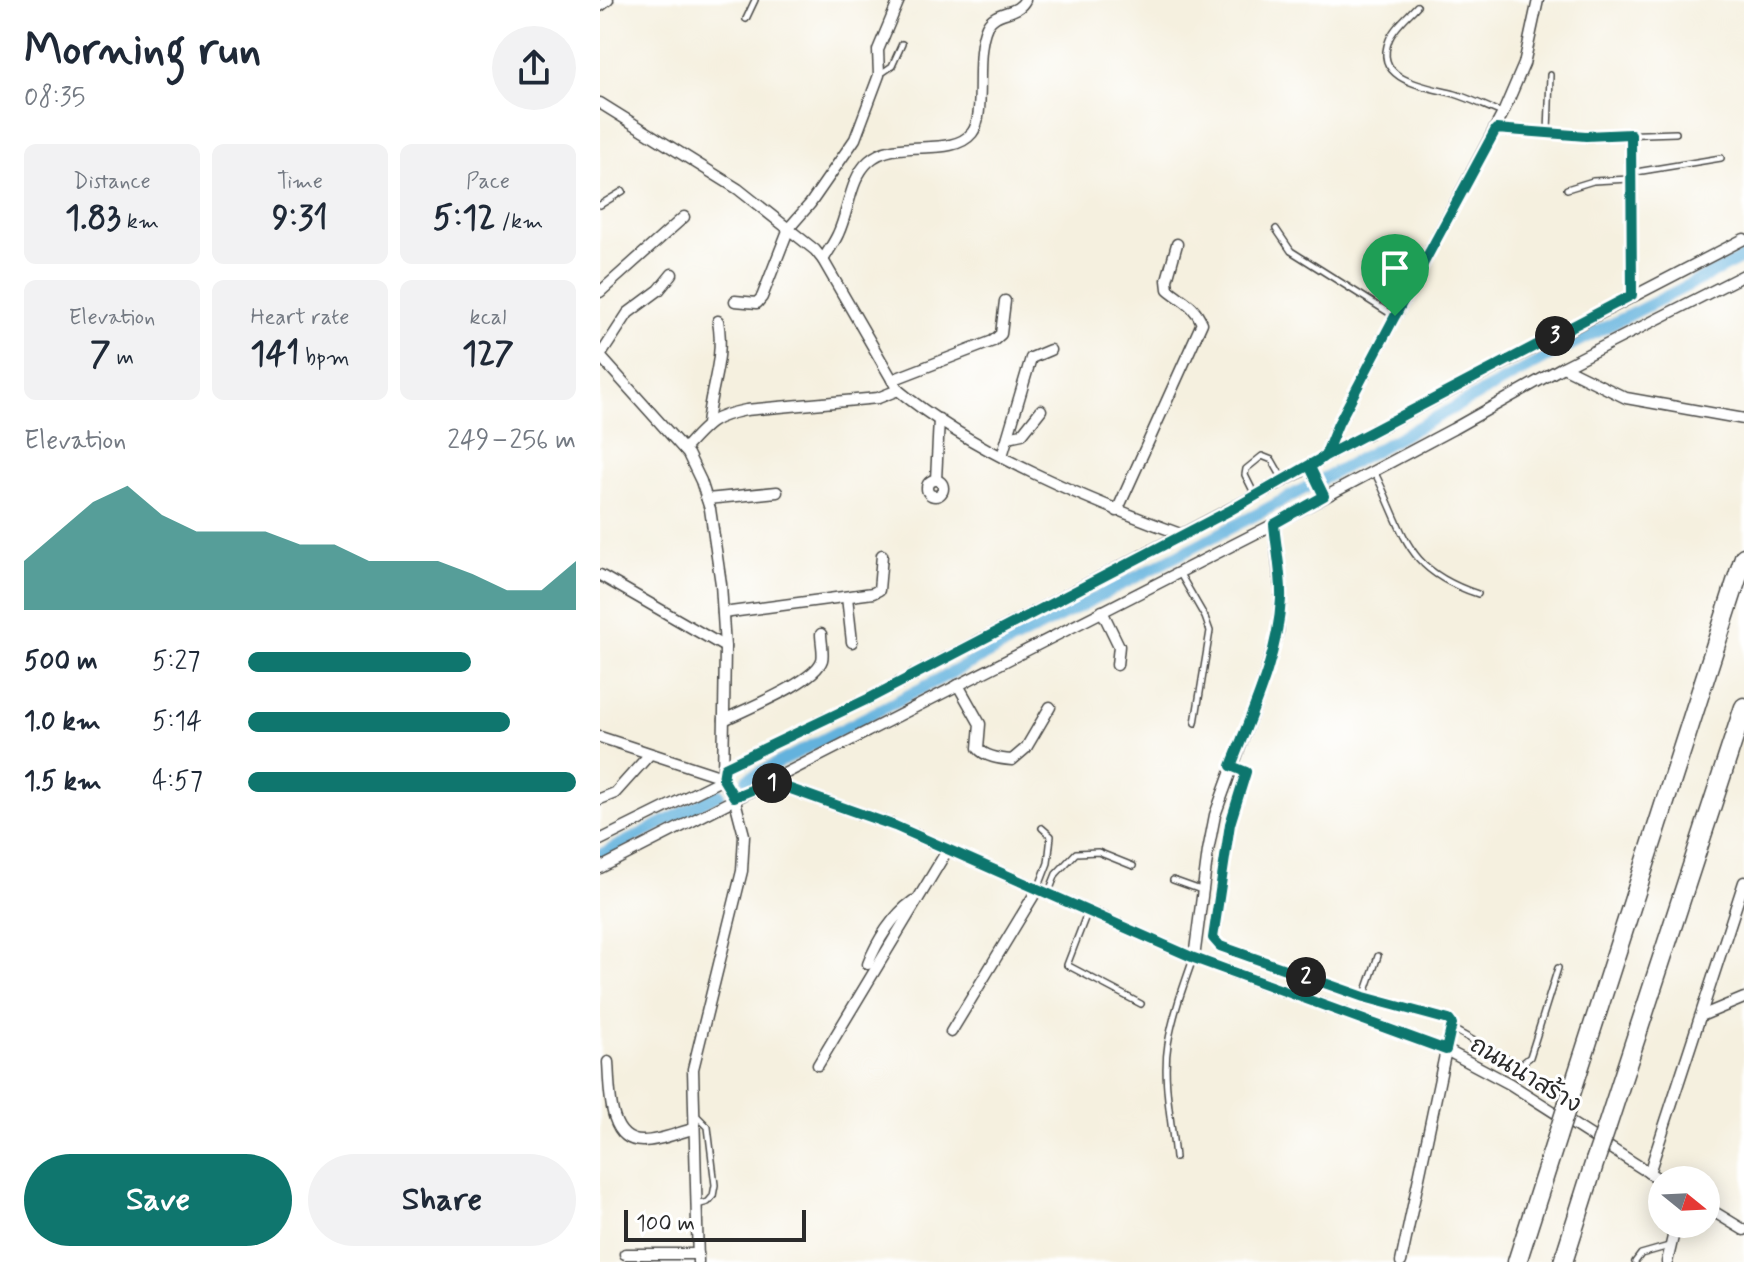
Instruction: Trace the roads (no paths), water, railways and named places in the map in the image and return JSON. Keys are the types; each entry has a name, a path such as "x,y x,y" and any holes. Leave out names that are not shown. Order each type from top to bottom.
{"highway":[{"path":"1517,1262 1744,557"},
{"path":"1563,1262 1744,707"}],"street":[{"path":"600,6 608,0"},
{"path":"735,301 751,304 762,297 789,228 810,204 855,139 879,75 878,50 899,0"},
{"path":"823,260 841,228 859,172 867,163 888,151 903,147 948,145 964,140 972,133 978,115 978,64 989,22 997,15 1023,5 1025,0"},
{"path":"1325,456 1338,424 1496,129 1528,53 1538,0"},
{"path":"600,103 738,189 789,228 823,260 895,385 939,419 1002,456 1117,511 1183,535"},
{"path":"600,292 684,217"},
{"path":"725,767 870,698 1284,481 1311,470 1325,456 1744,239"},
{"path":"1117,511 1202,323 1187,300 1168,289 1167,280 1177,244"},
{"path":"672,274 659,290 628,313 600,356 684,449 707,499 721,584 725,647 723,779"},
{"path":"600,868 1274,524 1322,493 1374,470 1563,367 1744,275"},
{"path":"684,449 713,419 726,414 878,398 895,385 993,341 1001,334 1005,301"},
{"path":"707,425 721,358 718,321"},
{"path":"1002,456 1031,358 1050,350"},
{"path":"1563,367 1626,398 1744,419"},
{"path":"1008,437 1022,434 1041,410"},
{"path":"936,480 939,419"},
{"path":"1311,470 1322,493"},
{"path":"707,499 777,492"},
{"path":"1194,958 1215,815 1261,689 1278,631 1281,595 1274,524"},
{"path":"723,613 879,590 882,555"},
{"path":"600,575 725,647"},
{"path":"847,597 852,642"},
{"path":"1102,611 1116,634 1119,646 1117,665"},
{"path":"724,720 800,682 817,668 823,658 821,634"},
{"path":"958,685 980,724 978,748 1002,760 1012,760 1026,748 1050,707"},
{"path":"600,737 723,779 734,797 745,852 693,1069 698,1258 625,1254"},
{"path":"600,799 615,793 650,754"},
{"path":"600,840 723,779"},
{"name":"ถนนนาสร้าง","path":"771,782 895,826 1194,958 1446,1050 1510,1084 1648,1172"},
{"path":"818,1065 948,849"},
{"path":"1651,1166 1743,887"},
{"path":"951,1032 1043,892"},
{"path":"868,964 880,937 902,910 919,898"},
{"path":"1701,1016 1744,998"},
{"path":"1401,1262 1446,1050"},
{"path":"608,1062 613,1107 621,1132 631,1140 652,1140 693,1129"},
{"path":"600,1106 613,1107"},
{"path":"1720,1215 1744,1230"},
{"path":"1667,1262 1672,1238"}],"lane":[{"path":"746,19 755,0"},
{"path":"1417,6 1390,35 1387,60 1391,67 1406,81 1503,113"},
{"path":"879,75 892,66 902,44"},
{"path":"1548,133 1550,75"},
{"path":"1496,129 1586,136 1676,133"},
{"path":"1631,134 1632,295"},
{"path":"1567,189 1593,181 1721,158"},
{"path":"600,205 623,191"},
{"path":"1276,229 1291,251 1395,316"},
{"path":"1255,496 1245,475 1249,465 1262,456 1272,460 1284,481"},
{"path":"1374,470 1414,556 1438,578 1478,594"},
{"path":"1179,571 1210,631 1195,723"},
{"path":"1231,766 1246,772 1230,824 1213,938 1215,943 1364,997 1449,1020 1452,1024 1446,1050"},
{"path":"1042,828 1051,836 1043,892"},
{"path":"1043,892 1076,853 1098,852 1133,866"},
{"path":"1173,880 1202,891"},
{"path":"1088,912 1067,965 1141,1004"},
{"path":"1364,997 1378,956"},
{"path":"1175,1158 1167,1068 1168,1045 1181,993 1194,958"},
{"path":"1451,1028 1519,1066 1524,1065 1530,1057 1558,968"},
{"path":"692,1113 704,1120 708,1127 715,1185 708,1202 696,1205"},
{"path":"1635,1262 1641,1254 1670,1246"}],"waterway":[{"path":"747,779 1263,511 1555,353 1744,257"},
{"path":"600,855 719,794"}]}
